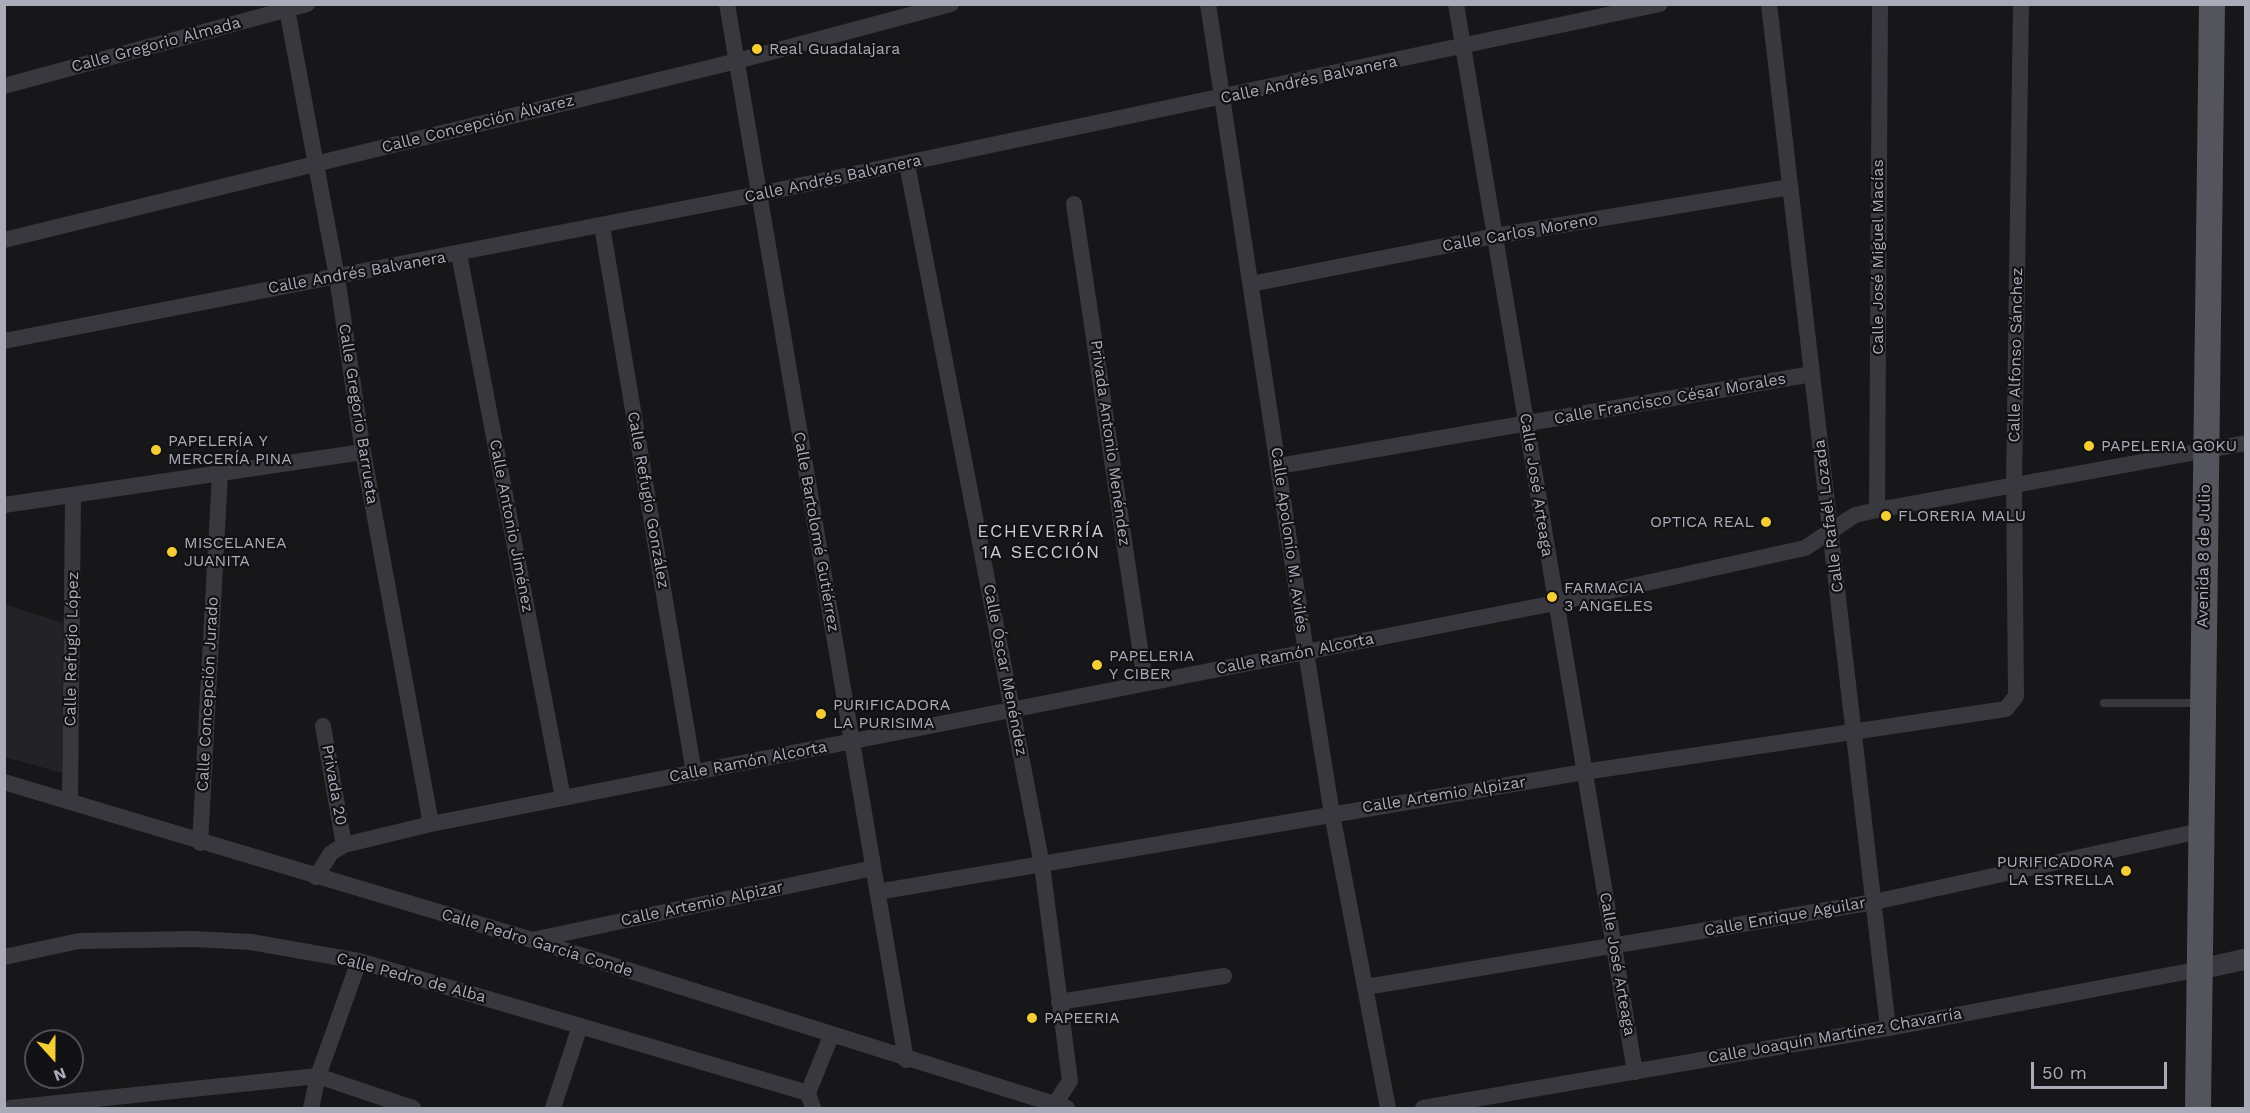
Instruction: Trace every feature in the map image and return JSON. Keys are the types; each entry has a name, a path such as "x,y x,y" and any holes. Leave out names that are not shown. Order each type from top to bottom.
{"main road":[{"name":"Avenida 8 de Julio","path":"2198,1108 2212,4"}],"street":[{"name":"Calle Gregorio Almada","path":"4,86 287,7 308,4"},
{"name":"Calle Bartolomé Gutiérrez","path":"727,4 906,1060"},
{"name":"Calle Concepción Álvarez","path":"4,240 737,61 951,4"},
{"name":"Calle Apolonio M. Avilés","path":"1208,4 1332,813 1388,1108"},
{"name":"Calle José Arteaga","path":"1456,4 1635,1072"},
{"name":"Calle Andrés Balvanera","path":"4,341 602,226 907,164 1464,48 1660,4"},
{"name":"Calle Rafaél Lozada","path":"1769,4 1888,1028"},
{"name":"Calle José Miguel Macías","path":"1877,510 1880,4"},
{"name":"Calle Alfonso Sánchez","path":"2011,705 2016,696 2014,484 2021,4"},
{"name":"Calle Gregorio Barrueta","path":"287,7 337,277 363,453 431,824"},
{"name":"Calle Óscar Menéndez","path":"907,164 1042,865 1070,1081 1058,1107"},
{"name":"Calle Carlos Moreno","path":"1251,284 1495,236 1790,187"},
{"name":"Privada Antonio Menéndez","path":"1074,204 1145,682"},
{"name":"Calle Refugio González","path":"602,226 694,773"},
{"name":"Calle Antonio Jiménez","path":"459,254 563,798"},
{"name":"Calle Francisco César Morales","path":"1279,466 1812,374"},
{"name":"Calle Ramón Alcorta","path":"344,845 431,824 1555,603 1805,548 1831,533 1855,515 2246,443"},
{"path":"4,505 363,453"},
{"name":"Calle Concepción Jurado","path":"200,843 220,473"},
{"name":"Calle Refugio López","path":"70,802 73,495"},
{"name":"Calle Artemio Alpizar","path":"878,892 1332,813 1584,772 2001,711 2011,705"},
{"name":"Privada 20","path":"324,726 344,845"},
{"name":"Calle Pedro García Conde","path":"4,783 532,940 1058,1107"},
{"name":"Calle Enrique Aguilar","path":"1366,987 1874,902 2200,831"},
{"path":"316,877 332,853 344,845"},
{"name":"Calle Artemio Alpizar","path":"532,940 873,868"},
{"name":"Calle Pedro de Alba","path":"4,957 79,941 193,939 251,942 358,961 580,1026 811,1101"},
{"name":"Calle Joaquín Martínez Chavarría","path":"1423,1108 1888,1028 2246,959"},
{"path":"311,1108 318,1076 358,961"},
{"path":"1059,1002 1224,976"},
{"path":"553,1108 580,1026"},
{"path":"811,1101 831,1036"},
{"path":"10,1108 318,1076 413,1108"}],"lane":[{"path":"2104,703 2202,703"}],"shaded area":[{"path":"4,604 63,623 62,773 5,757"}],"place":[{"name":"Real Guadalajara","path":"757,49"},
{"name":"PAPELERIA GOKU","path":"2089,446"},
{"name":"PAPELERÍA Y MERCERÍA PINA","path":"156,450"},
{"name":"FLORERIA MALU","path":"1886,516"},
{"name":"OPTICA REAL","path":"1766,522"},
{"name":"MISCELANEA JUANITA","path":"172,552"},
{"name":"FARMACIA 3 ANGELES","path":"1552,597"},
{"name":"PAPELERIA Y CIBER","path":"1097,665"},
{"name":"PURIFICADORA LA PURISIMA","path":"821,714"},
{"name":"PURIFICADORA LA ESTRELLA","path":"2126,871"},
{"name":"PAPEERIA","path":"1032,1018"}],"district":[{"name":"ECHEVERRÍA 1A SECCIÓN","path":"1041,542"}]}
